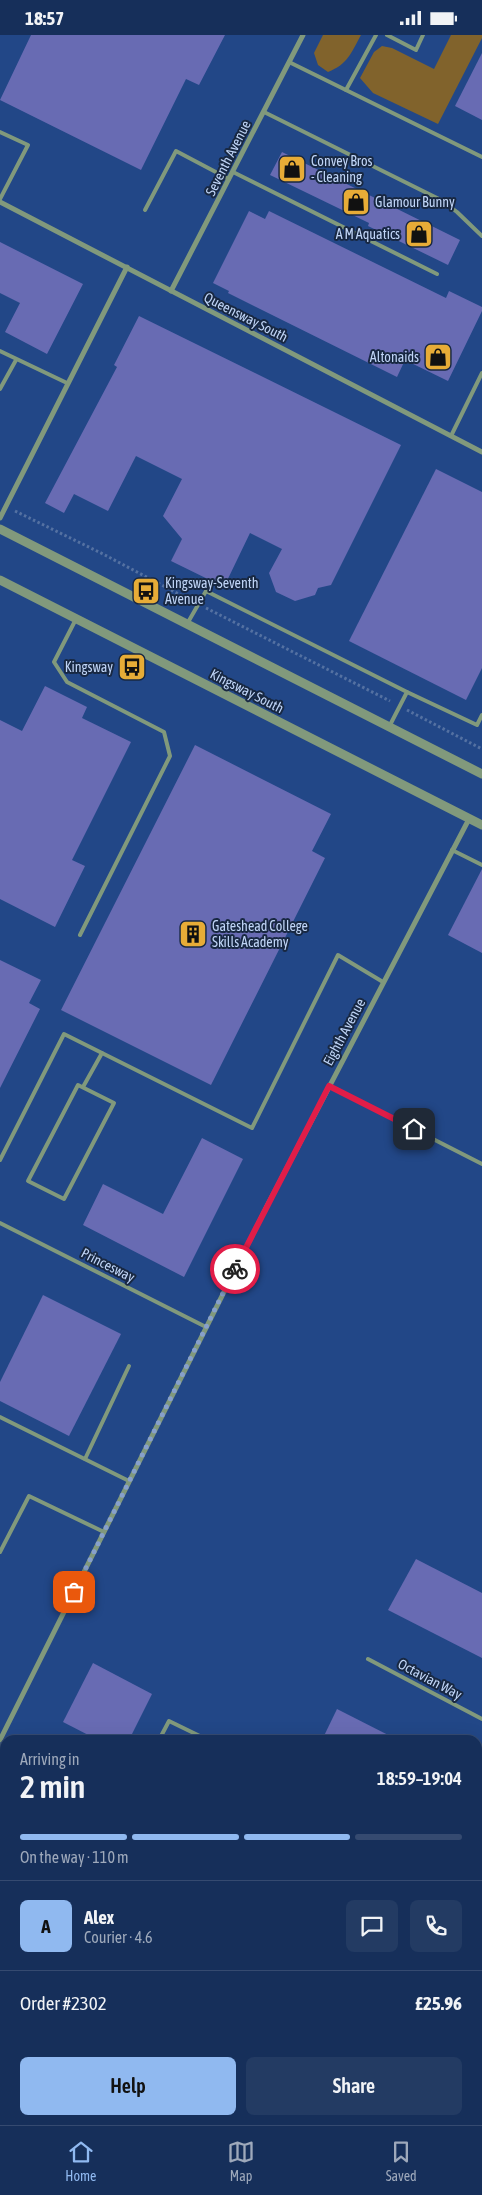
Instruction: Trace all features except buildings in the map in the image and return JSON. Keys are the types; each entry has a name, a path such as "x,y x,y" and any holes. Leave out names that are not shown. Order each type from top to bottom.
{"street":[{"name":"Seventh Avenue","path":"171,291 303,35"},
{"name":"Queensway South","path":"0,201 482,452"},
{"path":"0,518 127,267"},
{"path":"0,529 482,774"},
{"name":"Kingsway South","path":"0,580 482,825"},
{"name":"Eighth Avenue","path":"2,1735 206,1327 329,1086 469,819"}],"lane":[{"path":"346,90 376,35"},
{"path":"387,35 416,50 423,35"},
{"path":"289,62 482,157"},
{"path":"264,112 441,200 457,212 482,237"},
{"path":"0,132 28,145 0,201"},
{"path":"145,210 176,151 229,179"},
{"path":"233,173 438,274"},
{"path":"0,351 67,383"},
{"path":"0,389 16,359"},
{"path":"450,436 482,373"},
{"path":"187,624 206,591 477,725 482,715"},
{"path":"76,619 54,661 67,682 164,732 170,756 80,935"},
{"path":"389,727 407,692"},
{"path":"452,850 482,865"},
{"path":"0,1160 64,1034 252,1128 338,955 383,982"},
{"path":"83,1087 102,1053"},
{"path":"78,1085 83,1087 114,1103 64,1199 28,1181 78,1085"},
{"path":"329,1086 482,1164"},
{"name":"Princesway","path":"0,1223 206,1327"},
{"path":"85,1459 130,1366"},
{"path":"0,1417 130,1481"},
{"path":"0,1552 29,1496 104,1532"},
{"name":"Octavian Way","path":"368,1659 482,1719"},
{"path":"162,1735 169,1721 196,1735"}],"path":[{"path":"6,507 103,554 198,605 482,749"}],"shaded area":[{"path":"0,35 482,35 482,1735 0,1735"},
{"path":"323,35 361,35 345,62 328,72 318,65 314,53"},
{"path":"451,35 482,35 482,38 438,124 373,93 360,78 374,52 382,46 392,48 434,69"}],"way so far":[{"path":"74,1592 235,1269"}],"place":[{"name":"Convey Bros - Cleaning","path":"292,169"},
{"name":"Glamour Bunny","path":"356,202"},
{"name":"A M Aquatics","path":"419,234"},
{"name":"Altonaids","path":"438,357"},
{"name":"Kingsway-Seventh Avenue","path":"146,591"},
{"name":"Kingsway","path":"132,667"},
{"name":"Gateshead College Skills Academy","path":"193,934"}],"route":[{"path":"235,1269 329,1086 414,1129"}]}
